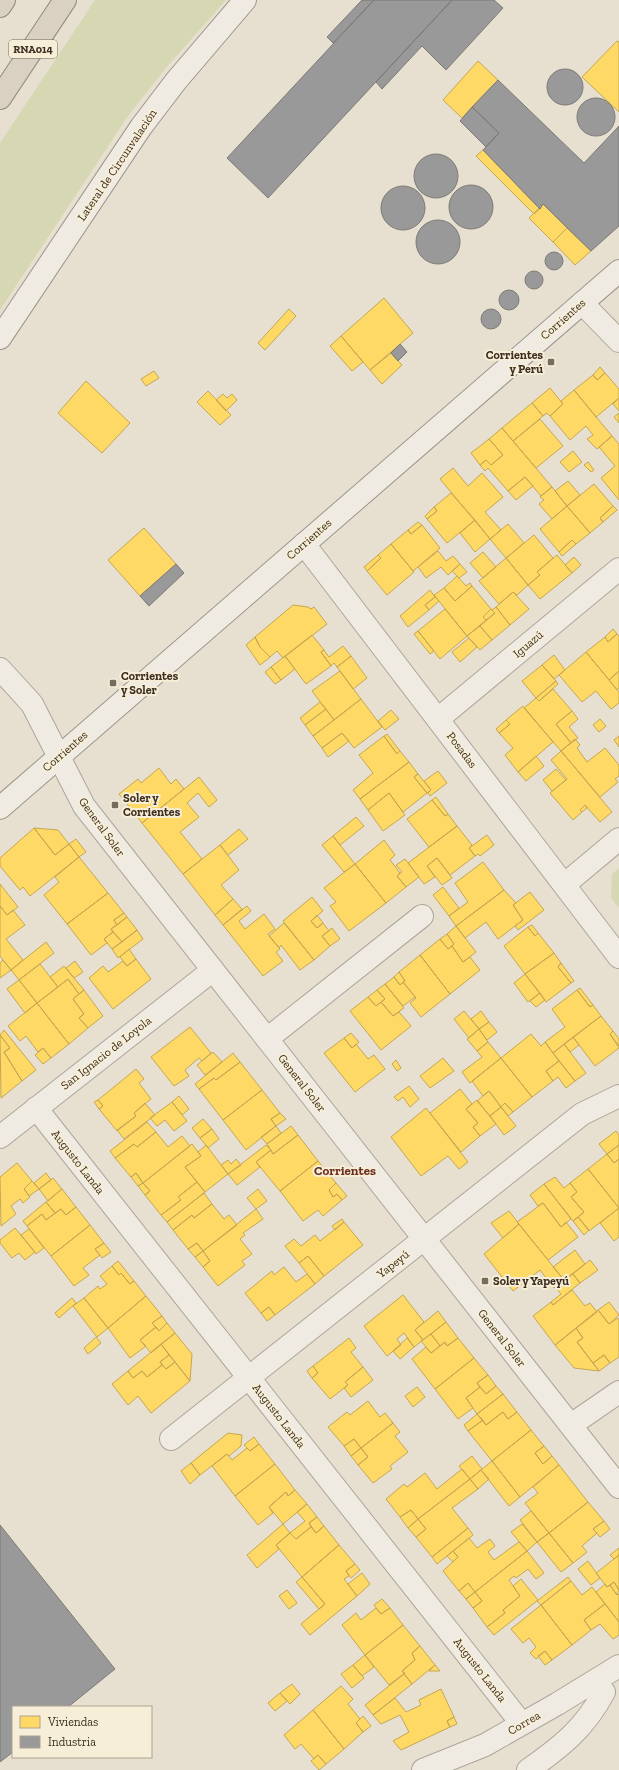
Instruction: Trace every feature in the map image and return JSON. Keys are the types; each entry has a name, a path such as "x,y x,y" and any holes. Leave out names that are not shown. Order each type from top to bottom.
{"highway":[{"path":"0,6 4,0"},
{"name":"RNA014","path":"0,98 65,0"}],"street":[{"name":"Lateral de Circunvalación","path":"0,338 141,127 176,81 245,0"},
{"name":"Corrientes","path":"0,808 619,271"},
{"path":"582,303 619,341"},
{"name":"Posadas","path":"304,544 619,957"},
{"name":"Iguazú","path":"438,719 619,569"},
{"name":"General Soler","path":"0,669 32,704 84,806 619,1487"},
{"path":"564,885 619,839"},
{"path":"267,1038 422,916"},
{"name":"San Ignacio de Loyola","path":"0,1137 213,970"},
{"name":"Yapeyú","path":"171,1439 582,1114 619,1096"},
{"name":"Augusto Landa","path":"36,1108 522,1724"},
{"path":"571,1425 619,1392"},
{"name":"Correa","path":"528,1770 566,1741 583,1725 619,1666"},
{"name":"Correa","path":"423,1770 485,1745 522,1724 604,1692"}],"green space":[{"path":"95,0 226,0 165,69 128,116 0,310 0,143"},
{"path":"619,868 619,908 611,898 612,874"}],"building: Viviendas":[{"path":"617,41 619,42 619,112 582,77"},
{"path":"478,61 498,80 462,118 443,100"},
{"path":"483,150 540,209 534,214 476,156"},
{"path":"543,204 567,228 553,242 529,218"},
{"path":"567,228 591,251 575,265 553,242"},
{"path":"384,298 413,333 370,370 341,336"},
{"path":"289,309 296,316 265,350 258,343"},
{"path":"341,336 363,362 352,371 330,346"},
{"path":"391,353 402,365 382,384 370,370"},
{"path":"600,367 605,373 597,380 593,375"},
{"path":"154,371 159,378 146,386 141,379"},
{"path":"605,373 619,389 619,398 596,417 574,390 593,375 597,380"},
{"path":"86,381 130,423 102,453 58,413"},
{"path":"550,388 563,404 550,416 547,413 543,416 532,403"},
{"path":"574,390 612,436 597,449 587,439 593,435 586,426 570,440 550,416 563,404 561,401"},
{"path":"208,391 231,415 220,425 197,402"},
{"path":"223,394 227,398 232,394 237,400 226,411 216,400"},
{"path":"619,398 619,411 613,404"},
{"path":"532,403 543,416 513,441 502,428"},
{"path":"619,413 619,423 614,417"},
{"path":"540,419 563,446 536,468 513,441"},
{"path":"502,428 552,487 541,496 525,477 508,491 488,468 485,471 480,465 486,460 491,465 503,455 489,439"},
{"path":"612,436 619,444 619,500 601,478 615,466 599,447"},
{"path":"489,439 503,455 491,465 486,460 480,465 471,453"},
{"path":"573,451 582,462 569,472 560,462"},
{"path":"588,462 594,470 591,472 584,465"},
{"path":"453,468 468,486 482,473 503,497 485,512 501,530 490,539 440,479"},
{"path":"525,477 533,486 516,500 508,491"},
{"path":"568,481 580,495 567,506 555,491"},
{"path":"594,484 613,506 600,518 603,522 590,533 567,506"},
{"path":"552,487 567,506 552,519 539,504 544,500 540,497"},
{"path":"451,493 475,520 447,543 427,519 437,511 434,507"},
{"path":"567,506 590,533 576,544 572,540 559,552 540,529"},
{"path":"613,506 617,510 603,522 600,518"},
{"path":"434,507 437,511 427,519 425,516"},
{"path":"475,520 490,539 475,552 460,533"},
{"path":"418,522 422,525 411,534 408,530"},
{"path":"508,524 524,543 506,558 490,539"},
{"path":"422,525 440,548 413,571 391,544 408,530 411,534"},
{"path":"144,528 176,564 140,596 108,560"},
{"path":"534,535 553,558 537,572 540,575 528,585 506,558"},
{"path":"572,540 576,544 562,556 559,552"},
{"path":"391,544 414,572 387,595 367,571 381,558 378,555"},
{"path":"438,551 446,561 453,556 460,564 448,575 441,567 426,578 418,567"},
{"path":"483,552 496,567 483,578 470,563"},
{"path":"378,555 381,558 367,571 364,567"},
{"path":"557,555 572,573 540,599 528,585 540,575 537,572"},
{"path":"574,557 581,565 572,573 565,565"},
{"path":"506,558 528,585 517,595 513,592 499,604 479,581"},
{"path":"460,564 467,572 459,578 452,571"},
{"path":"457,576 466,586 470,583 472,586 455,601 444,588"},
{"path":"472,586 491,609 483,617 486,620 467,636 434,595 444,588 455,601"},
{"path":"430,590 435,597 425,605 429,610 408,627 400,616"},
{"path":"513,592 529,609 510,625 496,607"},
{"path":"435,597 439,601 429,610 425,605"},
{"path":"293,605 308,607 311,609 314,607 327,624 283,658 277,651 270,657 260,647 255,637"},
{"path":"496,607 510,625 492,640 480,626 495,613 492,610"},
{"path":"445,609 467,636 440,659 418,631"},
{"path":"491,609 495,613 486,620 483,617"},
{"path":"480,626 492,640 480,650 467,636"},
{"path":"613,629 617,634 608,642 605,637"},
{"path":"418,631 434,651 430,654 414,634"},
{"path":"617,634 619,636 619,671 609,680 586,652 605,637 608,642"},
{"path":"312,635 324,650 321,652 331,666 306,684 285,656"},
{"path":"255,637 260,647 270,657 260,665 246,645"},
{"path":"469,638 477,647 460,662 452,652"},
{"path":"343,646 351,656 337,667 334,663 331,666 321,652 324,650 329,657"},
{"path":"586,652 619,692 619,703 611,709 596,691 582,702 559,675"},
{"path":"554,655 565,670 554,679 542,665"},
{"path":"285,656 295,669 281,680 271,667"},
{"path":"351,656 367,678 353,689 337,667"},
{"path":"542,665 556,681 536,698 522,681"},
{"path":"271,667 281,680 275,684 265,672"},
{"path":"340,671 361,699 334,720 312,691"},
{"path":"619,671 619,688 617,690 609,680"},
{"path":"556,681 558,684 539,701 536,698"},
{"path":"553,689 572,711 556,724 571,743 561,751 524,708 536,698 539,701"},
{"path":"361,699 382,727 354,748 342,733 322,748 313,736"},
{"path":"320,702 326,709 305,725 300,718"},
{"path":"523,706 553,742 518,772 505,755 513,748 499,733 510,724 506,720"},
{"path":"326,709 334,720 313,736 305,725"},
{"path":"391,710 399,719 385,730 378,721"},
{"path":"572,711 578,719 569,727 578,738 571,743 556,724"},
{"path":"600,719 606,726 599,732 593,725"},
{"path":"506,720 510,724 499,733 496,729"},
{"path":"342,733 349,741 328,757 322,748"},
{"path":"387,734 400,751 397,754 384,736"},
{"path":"384,736 397,754 400,751 409,762 360,799 353,790 373,773 359,755"},
{"path":"619,736 619,747 614,740"},
{"path":"575,739 580,745 577,748 587,762 605,748 619,765 619,776 615,779 618,782 600,797 561,751"},
{"path":"561,751 612,812 600,822 585,805 580,810 582,812 573,820 550,793 567,779 551,760"},
{"path":"536,756 544,766 526,781 518,772"},
{"path":"409,762 418,774 414,777 427,793 403,812 389,793 368,810 360,799"},
{"path":"159,768 171,784 176,779 184,789 142,823 119,794 138,779 141,783"},
{"path":"556,769 566,780 552,791 543,780"},
{"path":"438,771 447,783 430,796 428,793 431,790 424,781"},
{"path":"418,774 431,790 427,793 414,777"},
{"path":"199,777 217,800 209,807 198,793 187,803 199,817 180,832 202,859 183,874 142,823"},
{"path":"389,793 405,815 383,831 368,810"},
{"path":"436,797 448,814 445,816 432,800"},
{"path":"432,800 445,816 448,814 457,826 429,847 407,819"},
{"path":"585,805 587,808 582,812 580,810"},
{"path":"356,817 364,826 340,845 333,836"},
{"path":"457,826 472,845 469,848 475,856 450,875 437,858 427,866 435,877 424,884 408,863"},
{"path":"34,828 55,855 69,844 79,857 30,896 23,887 20,890 0,866 0,858"},
{"path":"34,828 58,830 69,844 55,855"},
{"path":"239,829 248,839 228,855 220,845"},
{"path":"487,835 494,845 480,856 478,854 475,856 469,848"},
{"path":"333,836 355,864 344,872 322,845"},
{"path":"76,839 86,852 79,857 69,844"},
{"path":"384,840 395,855 390,860 400,873 397,876 406,887 386,903 355,864"},
{"path":"220,845 239,870 221,885 233,899 215,915 183,874"},
{"path":"79,857 108,893 67,924 44,895 59,882 55,877"},
{"path":"437,858 452,878 442,885 427,866"},
{"path":"405,859 419,877 406,887 397,876 402,872 396,865"},
{"path":"483,862 504,890 456,926 449,916 468,902 455,883"},
{"path":"355,864 386,903 349,931 330,906 336,902 324,888"},
{"path":"0,884 18,907 7,915 0,906"},
{"path":"443,887 459,908 449,916 433,895"},
{"path":"504,890 516,903 513,905 523,920 498,939 486,922 465,938 456,926"},
{"path":"530,892 544,910 518,930 515,926 523,920 513,905"},
{"path":"108,893 124,913 114,920 117,925 111,929 113,932 104,939 107,943 91,955 67,924"},
{"path":"312,897 323,911 311,921 317,928 323,923 329,931 322,936 330,946 314,960 283,921"},
{"path":"233,899 242,909 223,925 215,915"},
{"path":"0,906 7,915 13,910 25,925 6,939 23,960 11,970 0,956"},
{"path":"247,906 251,911 239,921 245,929 264,914 275,929 268,934 280,949 276,952 283,961 263,976 223,925"},
{"path":"124,913 127,917 117,925 114,920"},
{"path":"317,915 323,923 317,928 311,921"},
{"path":"127,917 137,930 122,942 111,929"},
{"path":"284,923 314,960 300,970 281,945 279,948 269,936"},
{"path":"532,925 538,933 535,936 528,927"},
{"path":"456,926 476,952 463,962 452,946 454,944 447,934"},
{"path":"528,927 535,936 538,933 554,953 525,974 504,946"},
{"path":"332,928 340,939 330,946 322,936"},
{"path":"137,930 143,939 118,958 112,949"},
{"path":"113,932 122,942 112,949 104,939"},
{"path":"447,934 454,944 448,949 440,939"},
{"path":"440,939 448,949 452,946 463,962 470,957 480,970 450,994 420,955"},
{"path":"46,942 54,953 19,980 11,970"},
{"path":"129,949 136,959 127,966 120,957"},
{"path":"554,953 561,963 558,967 571,983 546,1002 525,974"},
{"path":"420,955 450,994 421,1017 410,1003 416,998 403,982 405,981 399,972"},
{"path":"136,959 151,979 113,1009 89,978 103,966 108,972 123,961 127,966"},
{"path":"3,960 11,970 0,978 0,963"},
{"path":"75,961 83,972 74,978 66,968"},
{"path":"561,963 574,981 571,983 558,967"},
{"path":"40,964 58,987 37,1003 19,980"},
{"path":"64,966 84,990 79,994 68,979 58,987 50,977"},
{"path":"399,972 405,981 400,985 394,977"},
{"path":"525,974 540,993 528,1002 514,983"},
{"path":"394,977 400,985 403,982 415,997 403,1006 385,984"},
{"path":"68,979 79,994 73,999 84,1014 79,1018 88,1028 69,1044 37,1003"},
{"path":"19,980 37,1003 25,1013 7,989"},
{"path":"385,984 404,1008 393,1016 381,1002 385,999 377,990"},
{"path":"580,988 593,1005 590,1007 577,990"},
{"path":"84,990 103,1016 88,1028 79,1018 84,1014 73,999"},
{"path":"377,990 385,999 376,1006 368,997"},
{"path":"577,990 590,1007 593,1005 601,1016 553,1053 545,1042 565,1027 552,1009"},
{"path":"540,993 545,1000 536,1007 530,1001"},
{"path":"368,997 376,1006 381,1002 393,1016 399,1012 411,1026 381,1050 350,1011"},
{"path":"37,1003 69,1044 51,1058 43,1048 38,1052 26,1036 20,1041 8,1026"},
{"path":"464,1011 479,1029 469,1038 454,1019"},
{"path":"481,1011 489,1022 479,1029 471,1019"},
{"path":"601,1016 613,1031 610,1034 619,1048 595,1066 573,1037"},
{"path":"489,1022 497,1032 487,1040 479,1029"},
{"path":"190,1027 211,1053 202,1061 199,1058 185,1070 189,1076 174,1086 151,1057"},
{"path":"479,1029 488,1042 477,1051 467,1039"},
{"path":"4,1030 36,1070 22,1081 4,1052 10,1048 0,1035"},
{"path":"613,1031 619,1039 619,1046 610,1034"},
{"path":"351,1033 359,1042 352,1048 344,1038"},
{"path":"531,1034 541,1046 545,1042 559,1061 546,1071 553,1081 532,1097 501,1058"},
{"path":"0,1035 10,1048 4,1052 22,1081 1,1098"},
{"path":"573,1037 579,1045 570,1052 564,1044"},
{"path":"344,1038 352,1048 356,1044 368,1059 374,1055 385,1069 355,1092 324,1053"},
{"path":"488,1042 501,1058 470,1083 462,1072 482,1057 477,1051"},
{"path":"564,1044 586,1073 575,1081 553,1053"},
{"path":"43,1048 51,1058 43,1064 35,1055"},
{"path":"213,1052 222,1062 205,1075 197,1065"},
{"path":"233,1053 240,1062 216,1080 214,1078 199,1089 195,1084"},
{"path":"443,1058 454,1071 430,1088 420,1076"},
{"path":"501,1058 532,1097 513,1112 505,1103 501,1107 489,1091 483,1096 472,1081"},
{"path":"396,1060 401,1068 397,1071 392,1064"},
{"path":"559,1061 575,1081 566,1088 558,1077 553,1081 546,1071"},
{"path":"240,1062 262,1090 223,1120 199,1089 214,1078 216,1080"},
{"path":"136,1069 144,1079 139,1083 151,1099 134,1113 136,1116 117,1131 99,1109 103,1106 98,1100"},
{"path":"409,1086 419,1099 410,1107 403,1097 398,1101 394,1097"},
{"path":"460,1089 472,1104 466,1109 478,1123 473,1127 480,1136 461,1152 430,1113"},
{"path":"262,1090 280,1113 271,1119 276,1126 246,1150 223,1120"},
{"path":"489,1091 501,1107 490,1116 477,1101"},
{"path":"179,1096 189,1109 182,1115 172,1102"},
{"path":"98,1100 103,1106 99,1109 94,1102"},
{"path":"477,1100 496,1124 480,1136 473,1127 478,1123 466,1109"},
{"path":"172,1102 187,1121 174,1131 165,1120 157,1126 150,1118"},
{"path":"145,1103 155,1115 124,1139 117,1130 136,1116 134,1113"},
{"path":"505,1103 513,1112 508,1116 501,1107"},
{"path":"501,1107 516,1126 504,1135 490,1116"},
{"path":"426,1108 468,1162 459,1169 448,1156 421,1176 391,1137"},
{"path":"280,1113 286,1119 276,1126 271,1119"},
{"path":"203,1119 212,1129 200,1138 192,1128"},
{"path":"147,1122 156,1132 137,1147 134,1144 115,1158 110,1151"},
{"path":"276,1126 281,1133 267,1144 261,1137"},
{"path":"291,1126 298,1135 273,1154 267,1144"},
{"path":"212,1129 219,1139 208,1148 200,1138"},
{"path":"616,1131 619,1135 619,1145 607,1154 599,1144"},
{"path":"156,1132 168,1147 182,1136 190,1146 143,1183 136,1173 131,1177 115,1158 134,1144 137,1147"},
{"path":"298,1135 318,1161 280,1191 256,1162 271,1150 273,1154"},
{"path":"192,1144 201,1156 185,1167 197,1182 178,1197 181,1200 161,1215 145,1195 150,1191 143,1183"},
{"path":"206,1145 228,1174 205,1192 185,1167 201,1156 198,1152"},
{"path":"266,1145 271,1150 256,1162 260,1167 237,1185 228,1174"},
{"path":"619,1145 619,1159 614,1163 607,1154"},
{"path":"607,1154 614,1163 619,1159 619,1208 588,1169"},
{"path":"236,1159 241,1165 228,1174 221,1165 228,1160 231,1164"},
{"path":"318,1161 336,1183 329,1190 333,1197 337,1194 342,1200 323,1216 318,1210 303,1221 280,1191"},
{"path":"17,1163 32,1181 24,1189 30,1197 23,1203 20,1199 11,1206 16,1214 1,1226 0,1177"},
{"path":"588,1169 619,1208 589,1231 578,1217 584,1212 571,1197 577,1192 570,1183"},
{"path":"46,1173 51,1180 39,1189 34,1183"},
{"path":"136,1173 143,1183 138,1186 131,1177"},
{"path":"555,1177 564,1188 570,1183 577,1192 571,1197 584,1212 573,1221 544,1184"},
{"path":"53,1178 62,1189 48,1201 39,1189"},
{"path":"32,1181 39,1189 29,1196 24,1189"},
{"path":"197,1182 205,1192 167,1222 161,1215 181,1200 178,1197"},
{"path":"143,1183 150,1191 145,1195 138,1186"},
{"path":"336,1183 347,1196 342,1200 337,1194 333,1197 329,1190"},
{"path":"544,1184 571,1219 561,1227 543,1203 538,1206 530,1195"},
{"path":"62,1189 76,1207 66,1215 61,1209 55,1213 46,1202"},
{"path":"258,1189 267,1201 256,1209 247,1198"},
{"path":"204,1193 212,1204 194,1218 192,1215 173,1230 167,1222"},
{"path":"46,1202 55,1213 46,1220 42,1214 27,1226 23,1221"},
{"path":"543,1203 561,1227 566,1222 578,1237 548,1260 517,1222"},
{"path":"212,1204 224,1219 229,1215 237,1225 203,1251 197,1243 188,1249 173,1230 192,1215 194,1218"},
{"path":"76,1207 90,1225 51,1256 27,1226 42,1214 46,1220 61,1209 66,1215"},
{"path":"619,1208 619,1237 614,1241 600,1223"},
{"path":"256,1209 263,1219 243,1233 245,1235 240,1239 252,1254 242,1261 245,1265 218,1286 203,1267 210,1261 203,1251"},
{"path":"509,1211 519,1224 503,1238 491,1223"},
{"path":"578,1217 589,1230 584,1235 573,1221"},
{"path":"342,1219 344,1222 335,1230 332,1226"},
{"path":"344,1222 363,1245 324,1276 308,1256 299,1263 285,1246 294,1239 301,1246 315,1235 320,1241"},
{"path":"519,1224 564,1280 554,1288 540,1270 513,1291 484,1254"},
{"path":"90,1225 104,1243 95,1249 100,1255 83,1268 89,1275 74,1286 51,1256"},
{"path":"15,1228 35,1252 25,1260 19,1253 12,1258 0,1243 0,1240"},
{"path":"29,1229 44,1248 36,1254 21,1235"},
{"path":"104,1243 111,1252 102,1258 95,1249"},
{"path":"197,1243 203,1251 195,1257 188,1249"},
{"path":"575,1250 585,1264 564,1280 553,1267"},
{"path":"203,1251 210,1261 203,1267 195,1257"},
{"path":"308,1256 324,1276 315,1284 299,1263"},
{"path":"590,1260 598,1270 580,1283 573,1274"},
{"path":"118,1261 134,1281 130,1284 121,1273 119,1275 112,1266"},
{"path":"112,1266 119,1275 121,1273 130,1284 134,1281 146,1296 108,1328 84,1298 98,1286 100,1289 107,1284 100,1276"},
{"path":"284,1267 296,1282 307,1274 315,1284 275,1315 269,1307 261,1313 245,1293 272,1271 274,1275"},
{"path":"573,1274 580,1283 553,1305 551,1302 561,1294 555,1287"},
{"path":"572,1290 585,1306 590,1303 597,1312 555,1345 533,1316 551,1302 553,1305"},
{"path":"403,1295 424,1322 415,1330 423,1340 414,1347 404,1333 397,1339 401,1345 387,1356 364,1326"},
{"path":"146,1296 162,1316 152,1323 156,1327 140,1340 146,1346 130,1358 108,1328"},
{"path":"72,1298 76,1303 59,1318 55,1313"},
{"path":"84,1298 108,1328 97,1337 73,1306"},
{"path":"609,1302 619,1315 609,1324 598,1310"},
{"path":"269,1307 275,1315 267,1321 261,1313"},
{"path":"598,1310 609,1324 618,1318 619,1320 619,1357 610,1363 604,1355 593,1363 577,1342 583,1338 576,1328"},
{"path":"438,1311 446,1322 423,1340 415,1330"},
{"path":"162,1316 167,1323 159,1331 152,1323"},
{"path":"446,1322 458,1338 447,1346 445,1342 440,1346 431,1334"},
{"path":"167,1323 175,1333 151,1353 140,1340 156,1327 159,1331"},
{"path":"576,1328 583,1338 577,1342 599,1371 574,1368 555,1345"},
{"path":"175,1333 192,1354 190,1381 161,1344"},
{"path":"431,1334 440,1346 431,1353 421,1341"},
{"path":"96,1337 101,1343 88,1354 84,1348"},
{"path":"349,1338 356,1348 351,1352 363,1367 345,1382 348,1385 330,1399 312,1378 318,1373 313,1366"},
{"path":"407,1338 414,1347 400,1359 393,1351"},
{"path":"458,1338 474,1358 435,1389 412,1359 426,1347 431,1353 445,1342 447,1346"},
{"path":"161,1344 169,1355 160,1362 162,1365 147,1377 142,1371 133,1378 128,1371"},
{"path":"169,1355 175,1362 166,1369 160,1362"},
{"path":"604,1355 610,1363 599,1371 593,1363"},
{"path":"474,1358 488,1375 477,1383 480,1387 466,1398 473,1408 458,1419 435,1389"},
{"path":"175,1362 190,1381 151,1413 138,1396 128,1405 112,1384 128,1371 133,1378 142,1371 147,1377 162,1365 166,1369"},
{"path":"313,1366 318,1373 312,1378 307,1371"},
{"path":"363,1367 373,1380 351,1397 344,1388 348,1385 345,1382"},
{"path":"488,1375 496,1386 486,1394 477,1383"},
{"path":"496,1386 503,1394 477,1414 466,1398 480,1387 486,1394"},
{"path":"417,1387 425,1397 413,1407 405,1396"},
{"path":"503,1394 517,1412 508,1419 503,1412 486,1425 477,1414"},
{"path":"368,1401 380,1417 385,1413 393,1423 361,1448 354,1439 344,1446 328,1427 347,1412 350,1415"},
{"path":"503,1412 508,1419 517,1412 531,1430 492,1461 468,1431 483,1420 486,1425"},
{"path":"477,1414 483,1420 468,1431 464,1425"},
{"path":"393,1423 400,1432 395,1436 408,1452 390,1466 392,1469 373,1483 358,1465 368,1457 361,1448"},
{"path":"531,1430 544,1446 535,1453 543,1464 552,1456 559,1465 520,1497 492,1461"},
{"path":"228,1433 242,1435 241,1446 229,1456 227,1454 200,1475 191,1463"},
{"path":"254,1437 259,1444 250,1451 244,1445"},
{"path":"354,1439 361,1448 351,1456 344,1446"},
{"path":"259,1444 275,1464 235,1496 212,1466 227,1454 232,1460 247,1448 250,1451"},
{"path":"544,1446 552,1456 543,1464 535,1453"},
{"path":"361,1448 368,1457 358,1465 351,1456"},
{"path":"472,1456 482,1469 470,1479 459,1466"},
{"path":"492,1461 520,1497 509,1506 481,1470"},
{"path":"191,1463 200,1475 190,1484 181,1471"},
{"path":"275,1464 295,1490 288,1496 286,1492 269,1507 273,1513 258,1525 235,1496"},
{"path":"559,1465 588,1502 549,1533 525,1503 538,1493 533,1487"},
{"path":"462,1469 470,1479 418,1519 411,1510 400,1517 386,1499 404,1484 407,1487 425,1473 437,1489"},
{"path":"481,1470 489,1479 478,1489 470,1479"},
{"path":"470,1479 478,1489 452,1508 468,1528 432,1557 416,1537 426,1529 418,1519"},
{"path":"295,1490 307,1504 283,1524 269,1507 286,1492 288,1496"},
{"path":"588,1502 604,1521 593,1529 597,1533 582,1546 587,1552 573,1563 549,1533"},
{"path":"307,1504 317,1517 309,1523 311,1527 296,1539 290,1533 305,1521 297,1512"},
{"path":"411,1510 418,1519 408,1528 400,1517"},
{"path":"531,1511 549,1533 537,1542 520,1520"},
{"path":"317,1517 324,1526 316,1533 309,1523"},
{"path":"418,1519 426,1529 416,1537 408,1528"},
{"path":"604,1521 610,1529 600,1537 593,1529"},
{"path":"283,1524 290,1533 276,1545 279,1549 257,1568 247,1555"},
{"path":"522,1524 537,1542 527,1551 511,1532"},
{"path":"324,1526 339,1545 302,1577 276,1545 290,1533 296,1539 311,1527 316,1533"},
{"path":"468,1528 473,1535 437,1564 432,1557"},
{"path":"549,1533 573,1563 561,1572 537,1542"},
{"path":"469,1538 477,1548 490,1539 495,1546 488,1552 494,1560 519,1542 527,1551 475,1592 468,1583 459,1591 443,1571 458,1557 453,1551"},
{"path":"339,1545 355,1564 346,1571 349,1576 344,1579 357,1596 310,1635 301,1624 325,1604 302,1577"},
{"path":"619,1548 619,1555 614,1559 610,1555"},
{"path":"453,1551 458,1557 453,1562 447,1556"},
{"path":"527,1551 544,1573 536,1579 528,1569 516,1578 514,1576 509,1580 520,1596 503,1610 505,1613 487,1627 473,1608 482,1601 475,1592"},
{"path":"619,1555 619,1590 614,1582 607,1587 596,1573"},
{"path":"588,1561 600,1578 591,1585 578,1569"},
{"path":"355,1564 360,1570 351,1578 346,1571"},
{"path":"362,1573 370,1584 357,1596 348,1584"},
{"path":"302,1577 325,1604 319,1609 296,1582"},
{"path":"568,1577 571,1581 541,1605 537,1601"},
{"path":"521,1579 538,1600 494,1635 487,1627 505,1613 503,1610 520,1596 513,1586"},
{"path":"571,1581 582,1595 592,1587 605,1604 584,1620 591,1630 572,1645 541,1605"},
{"path":"614,1582 619,1590 617,1595 610,1585"},
{"path":"468,1583 475,1592 466,1599 459,1591"},
{"path":"605,1584 607,1587 610,1585 617,1595 619,1594 619,1622 596,1592"},
{"path":"287,1590 297,1603 289,1609 279,1596"},
{"path":"475,1592 482,1601 473,1608 466,1599"},
{"path":"382,1599 390,1608 381,1614 374,1605"},
{"path":"605,1604 619,1622 619,1635 613,1639 600,1624 591,1630 584,1620"},
{"path":"541,1605 572,1645 552,1660 545,1651 536,1659 530,1653 536,1647 529,1638 523,1643 511,1629"},
{"path":"376,1608 381,1614 390,1608 403,1625 365,1655 342,1625 356,1613 361,1620"},
{"path":"403,1625 420,1646 412,1653 415,1660 402,1671 405,1673 389,1685 365,1655"},
{"path":"420,1646 435,1665 412,1684 402,1671 415,1660 412,1653"},
{"path":"545,1651 552,1660 545,1665 538,1656"},
{"path":"365,1655 374,1667 362,1676 353,1665"},
{"path":"353,1665 364,1678 352,1688 341,1674"},
{"path":"435,1665 440,1671 429,1671"},
{"path":"404,1674 412,1684 373,1715 365,1705"},
{"path":"292,1684 300,1694 290,1704 280,1693"},
{"path":"341,1686 353,1699 348,1704 360,1719 356,1723 363,1732 344,1749 313,1710"},
{"path":"441,1689 454,1717 447,1721 450,1727 401,1750 393,1741 409,1732 400,1715 381,1724 373,1715 395,1698 406,1712 421,1705 419,1700"},
{"path":"280,1693 287,1701 275,1711 268,1703"},
{"path":"313,1710 344,1749 326,1764 318,1755 314,1759 301,1744 295,1749 284,1735"},
{"path":"363,1716 371,1726 363,1732 356,1723"},
{"path":"454,1717 457,1724 450,1727 447,1721"},
{"path":"318,1755 326,1764 319,1770 311,1761"}],"building: Industria":[{"path":"362,0 374,0 333,43 327,37"},
{"path":"374,0 452,0 268,198 227,158"},
{"path":"452,0 494,0 503,8 446,70 422,46 382,89 376,82"},
{"path":"569,69 578,74 582,80 582,94 578,100 569,105 561,105 552,100 548,94 547,83 552,74 558,70"},
{"path":"498,80 584,163 619,126 619,226 591,251 543,204 540,209 483,150 499,133 472,107"},
{"path":"596,98 609,104 615,117 609,130 596,136 583,130 577,117 583,104"},
{"path":"472,107 499,133 486,147 460,121"},
{"path":"436,154 448,158 454,164 458,176 454,188 448,194 436,198 424,194 418,188 414,176 418,164 424,158"},
{"path":"471,185 483,189 489,195 493,207 489,219 483,225 471,229 459,225 453,219 449,207 453,195 459,189"},
{"path":"403,186 415,190 421,196 425,208 421,220 415,226 403,230 391,226 385,220 381,208 385,196 391,190"},
{"path":"438,220 450,224 456,230 460,242 456,254 450,260 438,264 426,260 420,254 416,242 420,230 426,224"},
{"path":"554,252 560,255 563,261 560,267 554,270 548,267 545,261 548,255"},
{"path":"534,271 540,274 543,280 540,286 534,289 528,286 525,280 528,274"},
{"path":"509,290 516,293 519,300 516,307 509,310 502,307 499,300 502,293"},
{"path":"491,309 498,312 501,319 498,326 491,329 484,326 481,319 484,312"},
{"path":"400,344 407,352 398,361 391,353"},
{"path":"176,564 184,573 149,606 140,596"},
{"path":"0,1525 115,1669 69,1706 12,1706 12,1753 0,1762"}],"place":[{"name":"Corrientes y Perú","path":"551,362"},
{"name":"Corrientes y Soler","path":"113,683"},
{"name":"Soler y Corrientes","path":"115,805"},
{"name":"Soler y Yapeyú","path":"485,1281"}],"district":[{"name":"Corrientes","path":"345,1170"}]}
